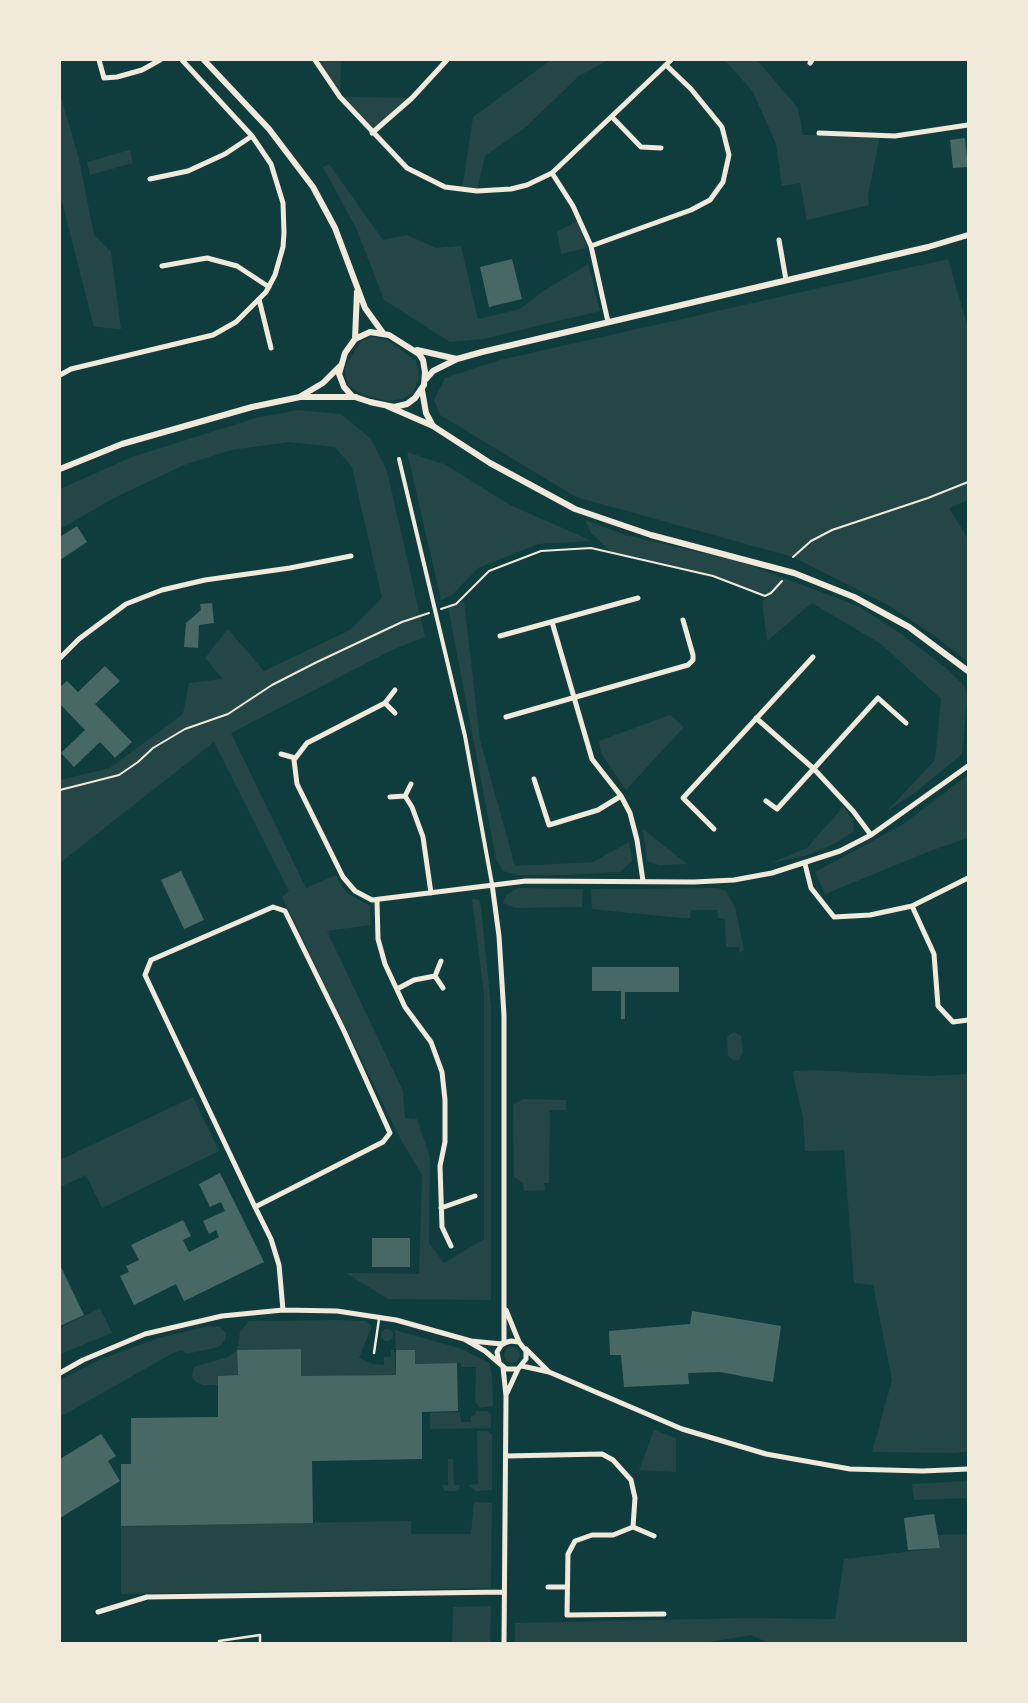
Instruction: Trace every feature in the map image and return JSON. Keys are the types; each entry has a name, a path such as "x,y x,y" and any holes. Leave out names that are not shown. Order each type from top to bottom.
{"street":[{"path":"99,60 104,78 117,78 142,70 160,60"},
{"path":"60,375 71,369 214,335 236,322 269,287 283,247 283,203 271,164 252,136 182,60"},
{"path":"204,60 269,129 313,187 336,228 365,308 383,333"},
{"path":"315,60 340,97 407,168 445,187 471,191 510,189 527,185 552,173 671,60"},
{"path":"372,133 412,98 447,60"},
{"path":"591,246 691,210 710,200 723,182 729,155 722,127 691,89 666,65"},
{"path":"612,117 641,147 661,148"},
{"path":"819,133 895,136 968,125"},
{"path":"150,179 188,171 225,154 252,136"},
{"path":"552,173 573,206 591,246 608,322"},
{"path":"387,406 407,404 422,390 426,379 433,371 457,359 928,247 968,234"},
{"path":"779,240 786,280"},
{"path":"162,266 207,258 237,266 269,287"},
{"path":"300,397 323,383 340,366 355,339 357,290"},
{"path":"259,299 271,348"},
{"path":"355,339 370,332 383,333 412,349 423,360 426,379"},
{"path":"412,349 457,359"},
{"path":"340,366 344,387 356,397"},
{"path":"422,390 426,413 433,426"},
{"path":"60,469 88,456 163,431 300,397 356,397 387,406 433,426 532,488 585,513 651,535 794,573 854,597 910,627 965,670 968,677"},
{"path":"399,459 464,736 492,884 504,1015 505,1304 503,1344 498,1352 506,1396 504,1643"},
{"path":"60,658 79,639 126,604 162,590 205,580 290,568 351,556"},
{"path":"500,636 638,598"},
{"path":"506,717 691,663 693,655 683,620"},
{"path":"552,622 572,697 592,759 621,796 634,826 643,881"},
{"path":"714,829 684,798 813,657"},
{"path":"395,690 385,703 316,738 303,747 294,758 297,784 343,877 348,885 363,896 377,900 526,881 694,882 734,880 772,873 805,864 840,851 871,835 967,765"},
{"path":"766,801 777,810 878,698 906,723"},
{"path":"385,703 395,713"},
{"path":"756,718 814,769 853,811 871,835"},
{"path":"281,754 294,758"},
{"path":"534,779 548,825 598,810 621,796"},
{"path":"405,796 411,784"},
{"path":"405,796 418,819 423,838 431,893"},
{"path":"390,797 405,796"},
{"path":"805,864 811,888 834,917 870,915 912,906 968,878"},
{"path":"377,900 380,951 396,989 411,1016 431,1042 439,1060 445,1100 445,1142 441,1158 442,1228 451,1246"},
{"path":"255,1207 383,1142 390,1133 344,1031 285,911 273,906 151,960 145,975 255,1207 272,1239 276,1256 282,1310"},
{"path":"912,906 934,954 938,1006 953,1022 968,1020"},
{"path":"435,976 441,961"},
{"path":"396,989 414,980 435,976"},
{"path":"435,976 443,988"},
{"path":"441,1208 475,1196"},
{"path":"505,1304 511,1326 519,1342 549,1372"},
{"path":"60,1373 83,1360 145,1334 222,1316 282,1310 337,1310 420,1326 464,1339 503,1344 510,1341 519,1342"},
{"path":"464,1339 510,1370 520,1368 549,1372 682,1429 766,1454 850,1469 923,1471 968,1468"},
{"path":"506,1396 527,1355 524,1347"},
{"path":"506,1456 602,1454 613,1460 631,1480 635,1498 633,1527"},
{"path":"654,1536 633,1527 613,1535 592,1535 574,1541 568,1554 567,1615 664,1614"},
{"path":"548,1587 567,1587"},
{"path":"98,1612 147,1597 504,1592"}],"lane":[{"path":"374,1353 379,1317"},
{"path":"219,1643 219,1641 260,1635 260,1643"}],"path":[{"path":"793,558 796,552 811,541 832,530 928,498 968,482"},
{"path":"439,610 456,604 489,570 541,551 591,548 713,576 765,596 782,582"},
{"path":"60,790 119,775 138,762 153,748 185,729 228,714 272,685 317,662 402,622 430,612"}],"shaded area":[{"path":"315,60 341,60 340,97"},
{"path":"551,60 608,60 579,76 526,127 485,156 477,191 462,190 473,117"},
{"path":"725,60 757,60 798,108 803,135 880,136 868,196 869,205 807,220 800,183 782,186 776,144 753,92"},
{"path":"60,94 79,159 94,235 111,252 121,329 94,327 60,195"},
{"path":"340,97 412,98 372,133"},
{"path":"130,150 133,163 90,175 87,162"},
{"path":"329,164 383,240 407,235 436,248 461,246 478,319 520,309 542,292 588,264 600,311 483,339 450,342 384,300 357,230 323,167"},
{"path":"577,221 587,248 561,254 557,232"},
{"path":"948,259 968,328 968,500 949,508 968,539 968,662 936,637 890,606 793,557 576,497 440,415 434,400 445,378 500,360"},
{"path":"372,337 388,340 416,361 420,377 413,393 402,399 389,401 363,395 348,385 346,365 361,341"},
{"path":"298,410 341,414 371,439 387,471 425,637 392,650 231,733 306,888 336,875 343,888 349,894 370,906 371,925 327,931 403,1091 405,1118 417,1119 430,1157 429,1243 444,1263 484,1239 484,994 472,899 479,900 491,1008 491,1300 388,1299 346,1273 419,1274 422,1175 400,1138 282,897 289,891 214,742 60,863 60,780 110,768 183,714 189,683 223,679 205,658 228,629 264,671 350,630 382,598 352,467 335,447 289,442 231,450 184,465 114,498 60,529 60,489 132,457 256,418"},
{"path":"407,452 446,465 510,505 592,541 538,544 478,568 452,595 441,600"},
{"path":"585,520 625,535 741,562 858,606 900,633 946,668 965,687 967,699 962,754 916,792 887,811 935,760 941,699 881,644 812,603 767,641 762,601 775,592 765,596 759,595 713,576 611,552 591,533"},
{"path":"464,601 480,740 515,866 593,862 629,842 632,861 620,872 518,875 503,871 496,859 448,607"},
{"path":"670,715 684,727 626,790 601,753 599,741"},
{"path":"968,775 968,838 930,851 825,894 815,872 902,825"},
{"path":"843,807 853,820 854,831 836,843 805,856 771,863 807,848"},
{"path":"643,829 687,864 659,865 647,861"},
{"path":"518,888 583,889 582,907 516,908 503,903 506,895"},
{"path":"717,888 726,891 735,907 744,950 739,953 739,947 726,947 725,919 718,918 718,910 691,910 690,918 682,918 592,909 591,889"},
{"path":"734,1032 741,1036 743,1052 739,1060 734,1061 728,1056 727,1037"},
{"path":"810,1070 928,1076 968,1074 968,1451 956,1453 872,1452 892,1380 873,1285 854,1283 844,1150 805,1151 803,1118 793,1074 794,1071"},
{"path":"193,1097 219,1151 102,1208 86,1175 60,1187 60,1160"},
{"path":"523,1099 566,1100 566,1110 550,1110 549,1183 544,1183 545,1190 524,1191 523,1183 514,1177 513,1105"},
{"path":"100,1308 112,1333 60,1354 60,1328"},
{"path":"249,1321 365,1321 372,1326 359,1358 373,1364 384,1365 384,1357 391,1357 391,1350 394,1350 396,1375 301,1376 301,1349 237,1351 238,1375 218,1376 218,1385 203,1385 196,1382 192,1377 194,1367 228,1357 237,1350 240,1332"},
{"path":"210,1326 220,1327 226,1333 225,1340 219,1347 186,1354 182,1350 171,1354 60,1417 60,1380 99,1360 158,1338"},
{"path":"385,1329 389,1329 393,1335 389,1341 385,1341 381,1337 381,1333"},
{"path":"395,1330 462,1349 489,1363 492,1375 493,1406 480,1408 475,1402 476,1367 461,1367 461,1363 415,1364 415,1350 396,1350"},
{"path":"512,1347 520,1355 512,1363 504,1355"},
{"path":"476,1411 488,1411 491,1415 491,1428 430,1429 430,1413 460,1412 461,1422 471,1422 471,1416 475,1415"},
{"path":"654,1430 676,1438 676,1472 639,1470"},
{"path":"477,1431 487,1431 492,1434 492,1490 475,1491 469,1485 478,1484"},
{"path":"448,1459 453,1459 454,1485 460,1485 456,1491 445,1491 442,1485 448,1485"},
{"path":"968,1481 968,1498 914,1500 912,1484"},
{"path":"474,1502 492,1503 491,1588 121,1594 121,1526 411,1521 411,1534 471,1534"},
{"path":"968,1534 968,1643 768,1643 752,1635 703,1643 515,1643 515,1623 746,1618 835,1619 844,1559 939,1548 937,1535"},
{"path":"491,1606 490,1643 452,1643 453,1607"}],"building":[{"path":"965,138 968,167 953,168 950,140"},
{"path":"512,259 522,299 489,307 480,267"},
{"path":"77,526 87,542 60,560 60,537"},
{"path":"212,603 214,623 199,625 198,648 184,647 186,623 201,610 200,604"},
{"path":"105,666 120,681 95,704 132,742 115,758 100,742 74,767 61,753 85,730 60,704 60,687 67,681 78,692"},
{"path":"181,871 204,920 184,929 161,880"},
{"path":"592,967 679,967 679,992 625,992 625,1019 621,1019 621,991 592,991"},
{"path":"220,1173 264,1262 184,1301 176,1284 134,1305 120,1276 129,1272 126,1266 139,1260 131,1245 183,1220 191,1236 183,1240 189,1252 219,1237 216,1230 209,1234 203,1221 225,1211 221,1202 210,1207 199,1184"},
{"path":"372,1238 410,1238 410,1267 372,1267"},
{"path":"60,1265 84,1315 60,1326"},
{"path":"692,1311 781,1326 773,1382 720,1372 688,1373 689,1384 624,1387 621,1355 610,1355 609,1331 690,1324"},
{"path":"301,1349 301,1376 396,1375 396,1350 415,1350 415,1364 457,1363 458,1411 422,1412 422,1459 312,1461 313,1523 121,1526 121,1464 131,1464 131,1418 218,1417 218,1376 238,1375 237,1350"},
{"path":"101,1434 116,1456 108,1461 120,1481 60,1518 60,1459"},
{"path":"934,1514 940,1548 908,1550 904,1518"}]}
